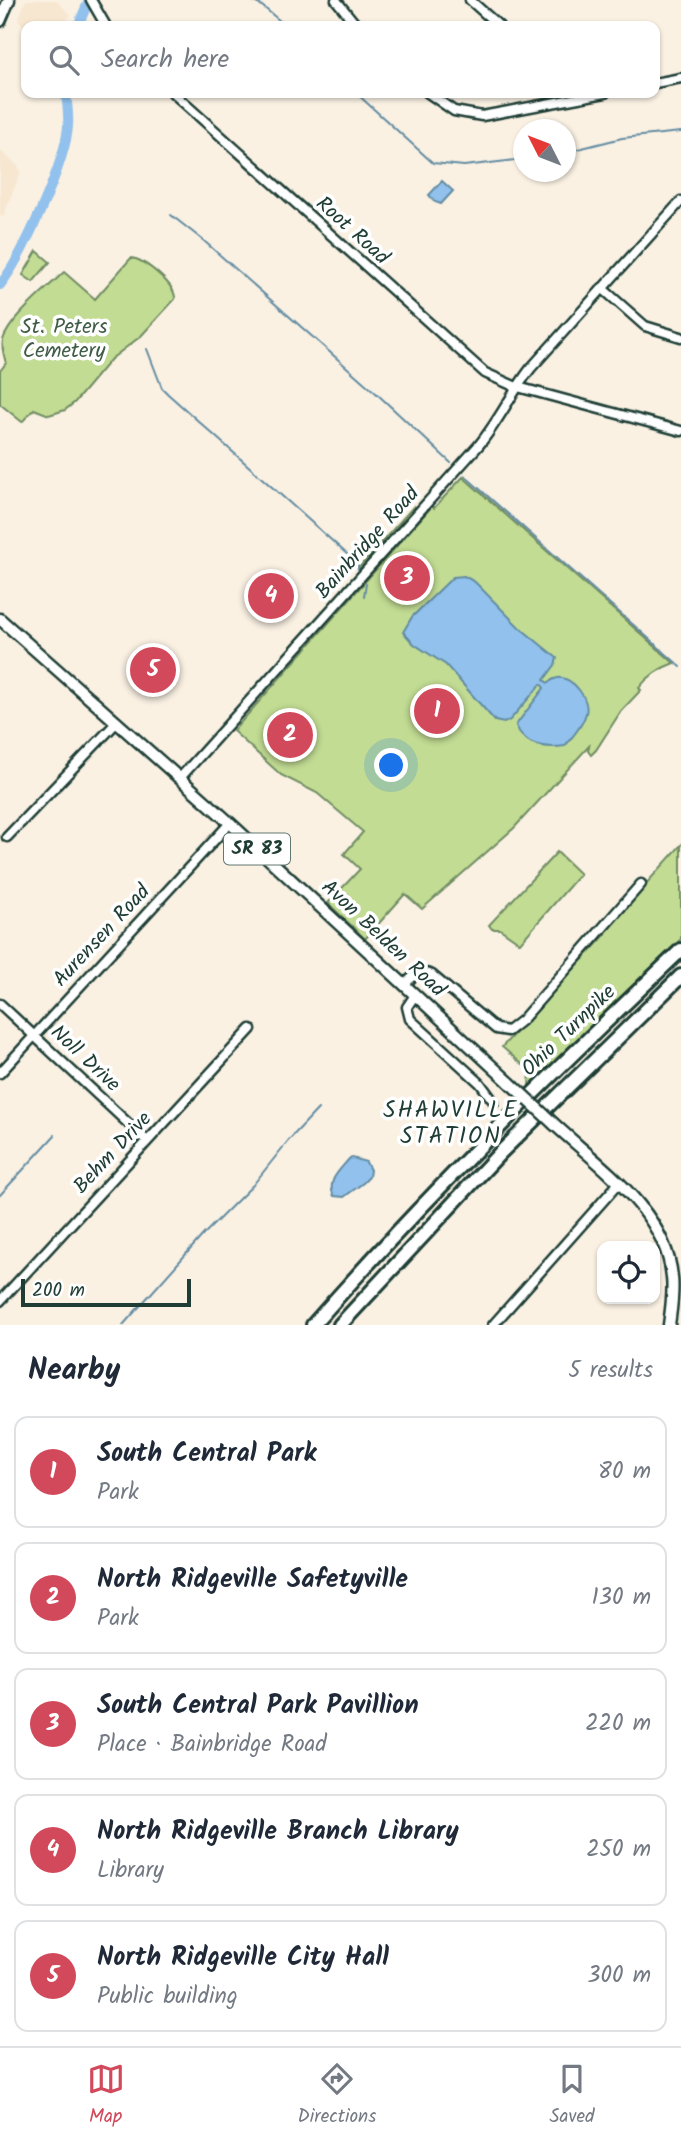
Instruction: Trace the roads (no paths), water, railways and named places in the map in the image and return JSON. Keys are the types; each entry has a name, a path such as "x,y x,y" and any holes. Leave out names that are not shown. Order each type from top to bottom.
{"highway":[{"name":"Ohio Turnpike","path":"313,1325 395,1234 522,1102 681,950"},
{"name":"Ohio Turnpike","path":"340,1325 500,1153 681,976"}],"main road":[{"path":"0,21 9,0"},
{"name":"Avon Belden Road","path":"0,619 230,823 618,1184 652,1220 677,1275 669,1325"}],"street":[{"path":"335,0 353,21"},
{"path":"470,0 493,21"},
{"path":"92,2 103,21"},
{"path":"660,82 681,78"},
{"name":"Root Road","path":"179,98 469,360 494,378 681,431"},
{"path":"435,98 449,109 471,116 579,98"},
{"path":"552,98 553,103"},
{"name":"Bainbridge Road","path":"180,778 479,445 500,418 515,386 679,207"},
{"path":"602,289 642,324 681,337"},
{"path":"7,837 117,722"},
{"name":"Aurensen Road","path":"0,1073 230,823"},
{"path":"404,985 416,974 428,973 496,1029 508,1031 522,1020 641,884"},
{"path":"415,995 408,1004 408,1015 480,1083 494,1102"},
{"name":"Noll Drive","path":"0,1004 146,1140"},
{"name":"Behm Drive","path":"0,1301 251,1029"},
{"path":"494,1325 618,1184"}],"water":[{"path":"442,181 453,191 441,204 429,195"},
{"path":"464,576 475,582 519,627 557,658 544,680 548,683 563,678 583,695 587,707 585,717 565,746 550,747 530,742 519,732 516,725 544,688 541,684 510,720 504,723 495,721 446,665 414,644 403,632 412,617 453,577"},
{"path":"352,1158 366,1162 370,1170 369,1177 344,1197 334,1196 332,1185 335,1176"}],"waterway":[{"path":"80,21 89,0"},
{"path":"250,0 280,21"},
{"path":"0,285 31,232 60,162 68,126 66,98"},
{"path":"362,98 433,163 464,166 513,160"},
{"path":"576,150 622,138 681,132"},
{"path":"171,215 376,393 451,463"},
{"path":"147,349 162,388 358,564 358,569"},
{"path":"465,476 681,667"},
{"path":"364,596 366,584"},
{"path":"123,1325 203,1235 253,1185 318,1109"},
{"path":"0,1195 55,1135"}],"place":[{"name":"South Central Park Pavillion","path":"407,578"},
{"name":"North Ridgeville Branch Library","path":"271,596"},
{"name":"North Ridgeville City Hall","path":"153,670"},
{"name":"South Central Park","path":"437,711"},
{"name":"North Ridgeville Safetyville","path":"290,735"}],"district":[{"name":"SHAWVILLE STATION","path":"451,1124"}],"park label":[{"name":"St. Peters Cemetery","path":"64,339"}]}
